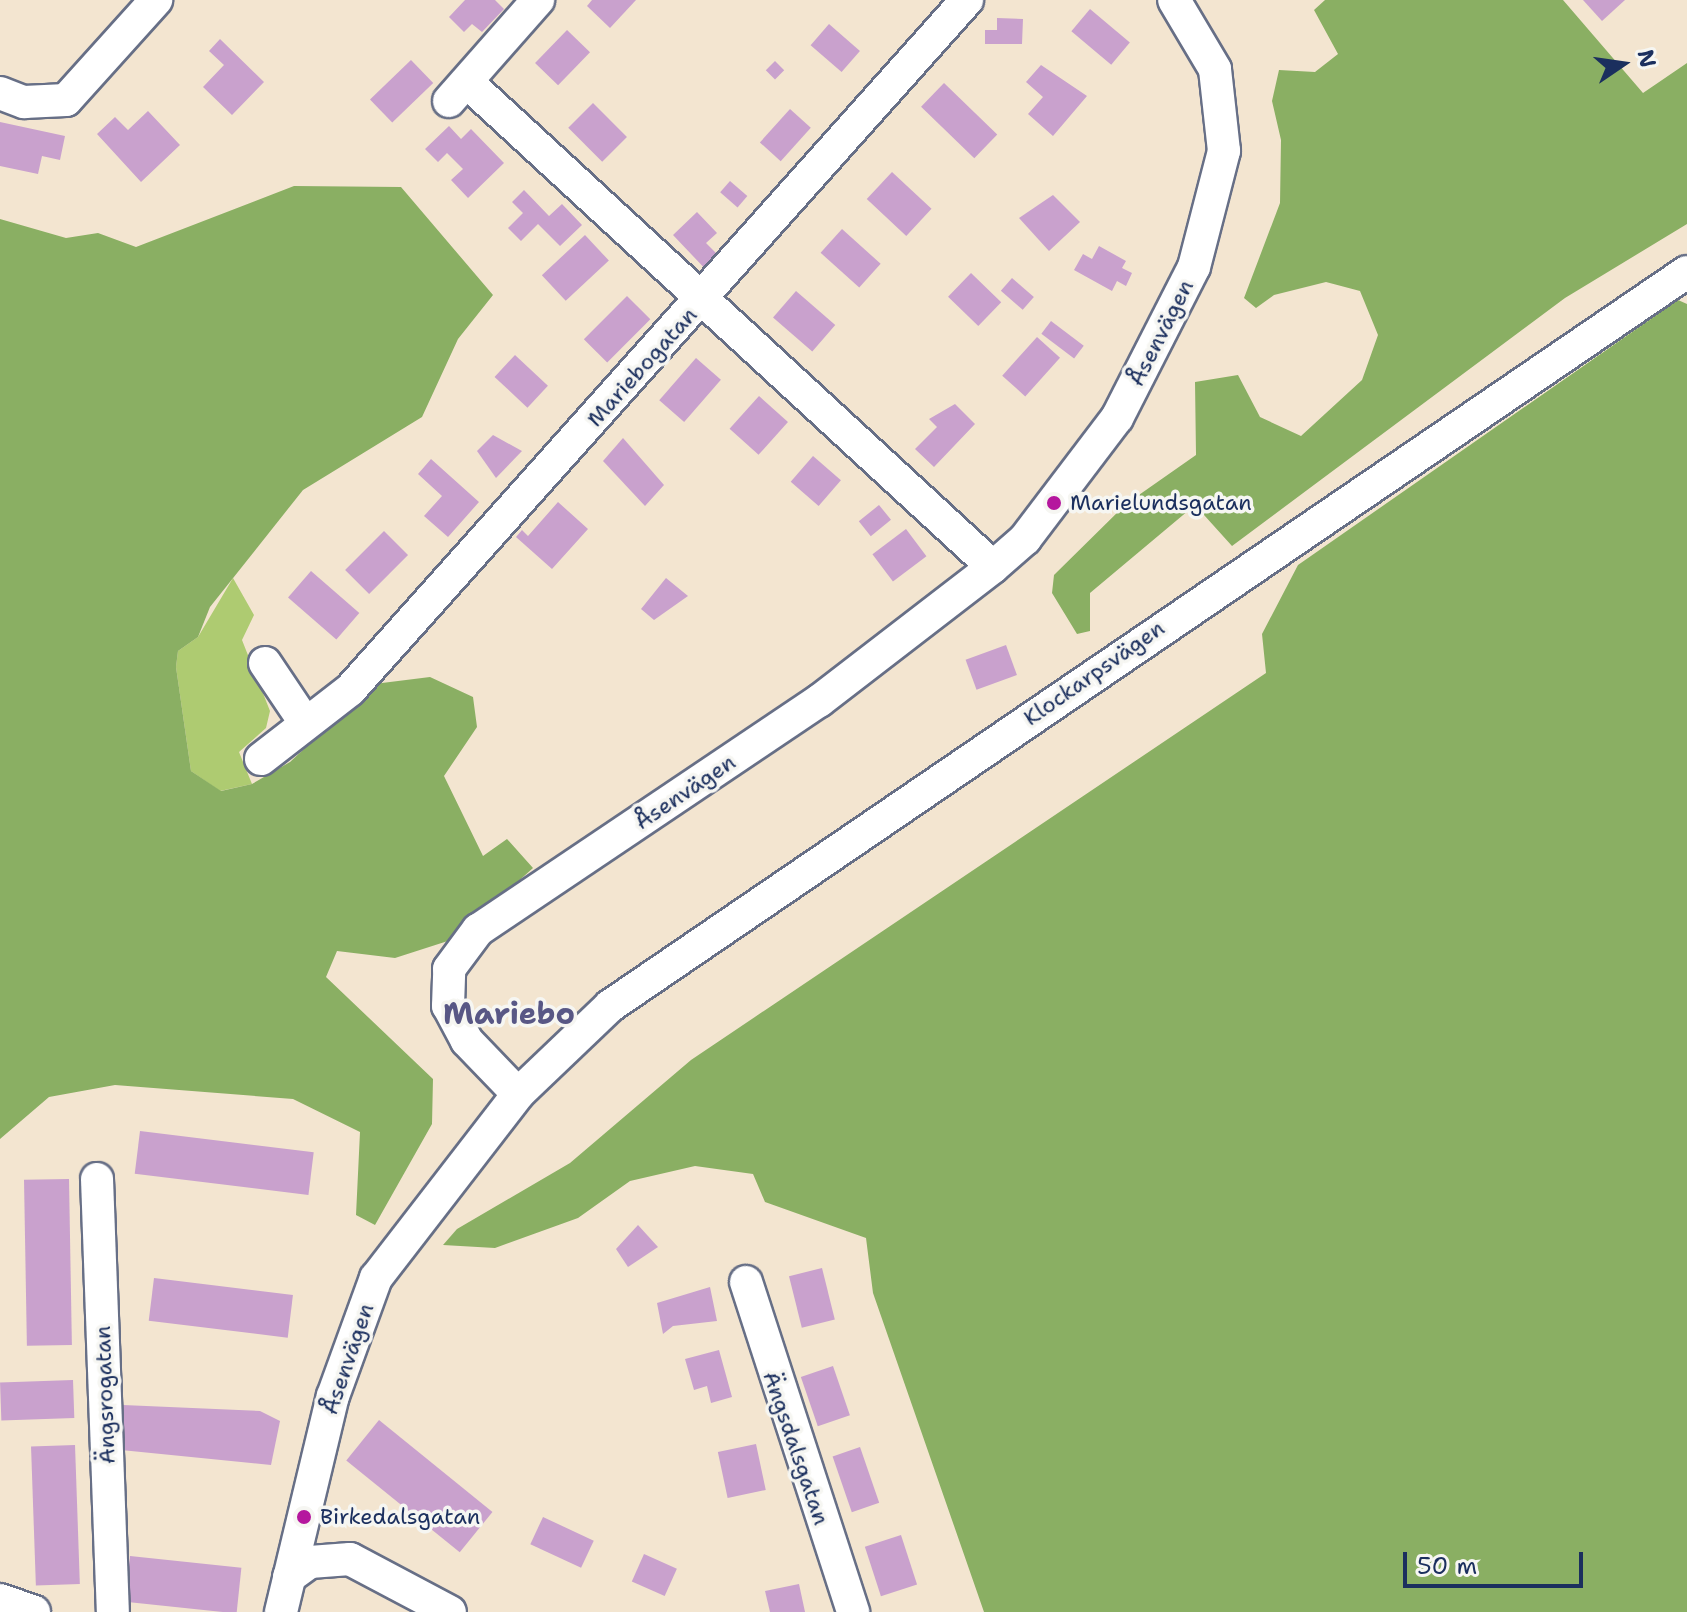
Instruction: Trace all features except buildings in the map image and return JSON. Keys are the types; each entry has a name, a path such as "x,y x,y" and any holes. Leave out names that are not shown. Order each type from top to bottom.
{"street":[{"path":"0,93 24,102 66,100 156,0"},
{"path":"538,0 458,92 702,300 993,567"},
{"name":"Mariebogatan","path":"261,759 304,721 350,690 702,300 967,0"},
{"name":"Åsenvägen","path":"281,1612 333,1396 376,1278 518,1094 467,1041 448,1006 449,969 478,930 819,701 993,567 1025,539 1117,418 1167,330 1213,213 1223,107 1209,56 1174,0"},
{"name":"Klockarpsvägen","path":"518,1094 610,1006 680,951 1687,273"},
{"path":"265,663 304,721"},
{"name":"Ängsrogatan","path":"97,1179 113,1612"},
{"name":"Ängsdalsgatan","path":"746,1282 853,1612"},
{"path":"289,1577 310,1562 350,1559 450,1612"},
{"path":"0,1600 34,1612"}],"green space":[{"path":"1325,0 1563,0 1643,93 1687,63 1687,224 1565,298 1232,546 1195,505 1090,593 1090,631 1077,634 1052,593 1054,575 1126,504 1196,455 1195,382 1238,375 1260,417 1301,436 1362,380 1378,335 1360,291 1326,282 1274,295 1256,308 1244,298 1280,203 1281,140 1272,101 1279,70 1315,72 1338,54 1314,10"},
{"path":"294,186 401,187 493,295 458,339 422,417 303,490 210,607 198,637 178,651 176,667 191,771 221,791 252,784 290,762 374,684 430,677 473,697 477,727 444,776 483,856 507,839 533,868 454,939 395,958 337,951 326,977 433,1079 432,1124 375,1225 356,1215 360,1132 293,1099 115,1085 49,1097 0,1139 0,219 66,238 98,233 136,247"},
{"path":"1678,300 1687,304 1687,1612 984,1612 873,1293 866,1238 765,1202 753,1174 695,1166 630,1181 578,1218 495,1248 443,1245 457,1229 570,1163 691,1060 1266,673 1262,634 1298,565"},
{"path":"233,578 254,615 242,640 270,711 266,728 239,752 252,784 220,791 191,771 176,667 178,651 198,637"}],"place":[{"name":"Marielundsgatan","path":"1054,503"},
{"name":"Birkedalsgatan","path":"304,1517"}],"district":[{"name":"Mariebo","path":"509,1014"}]}
